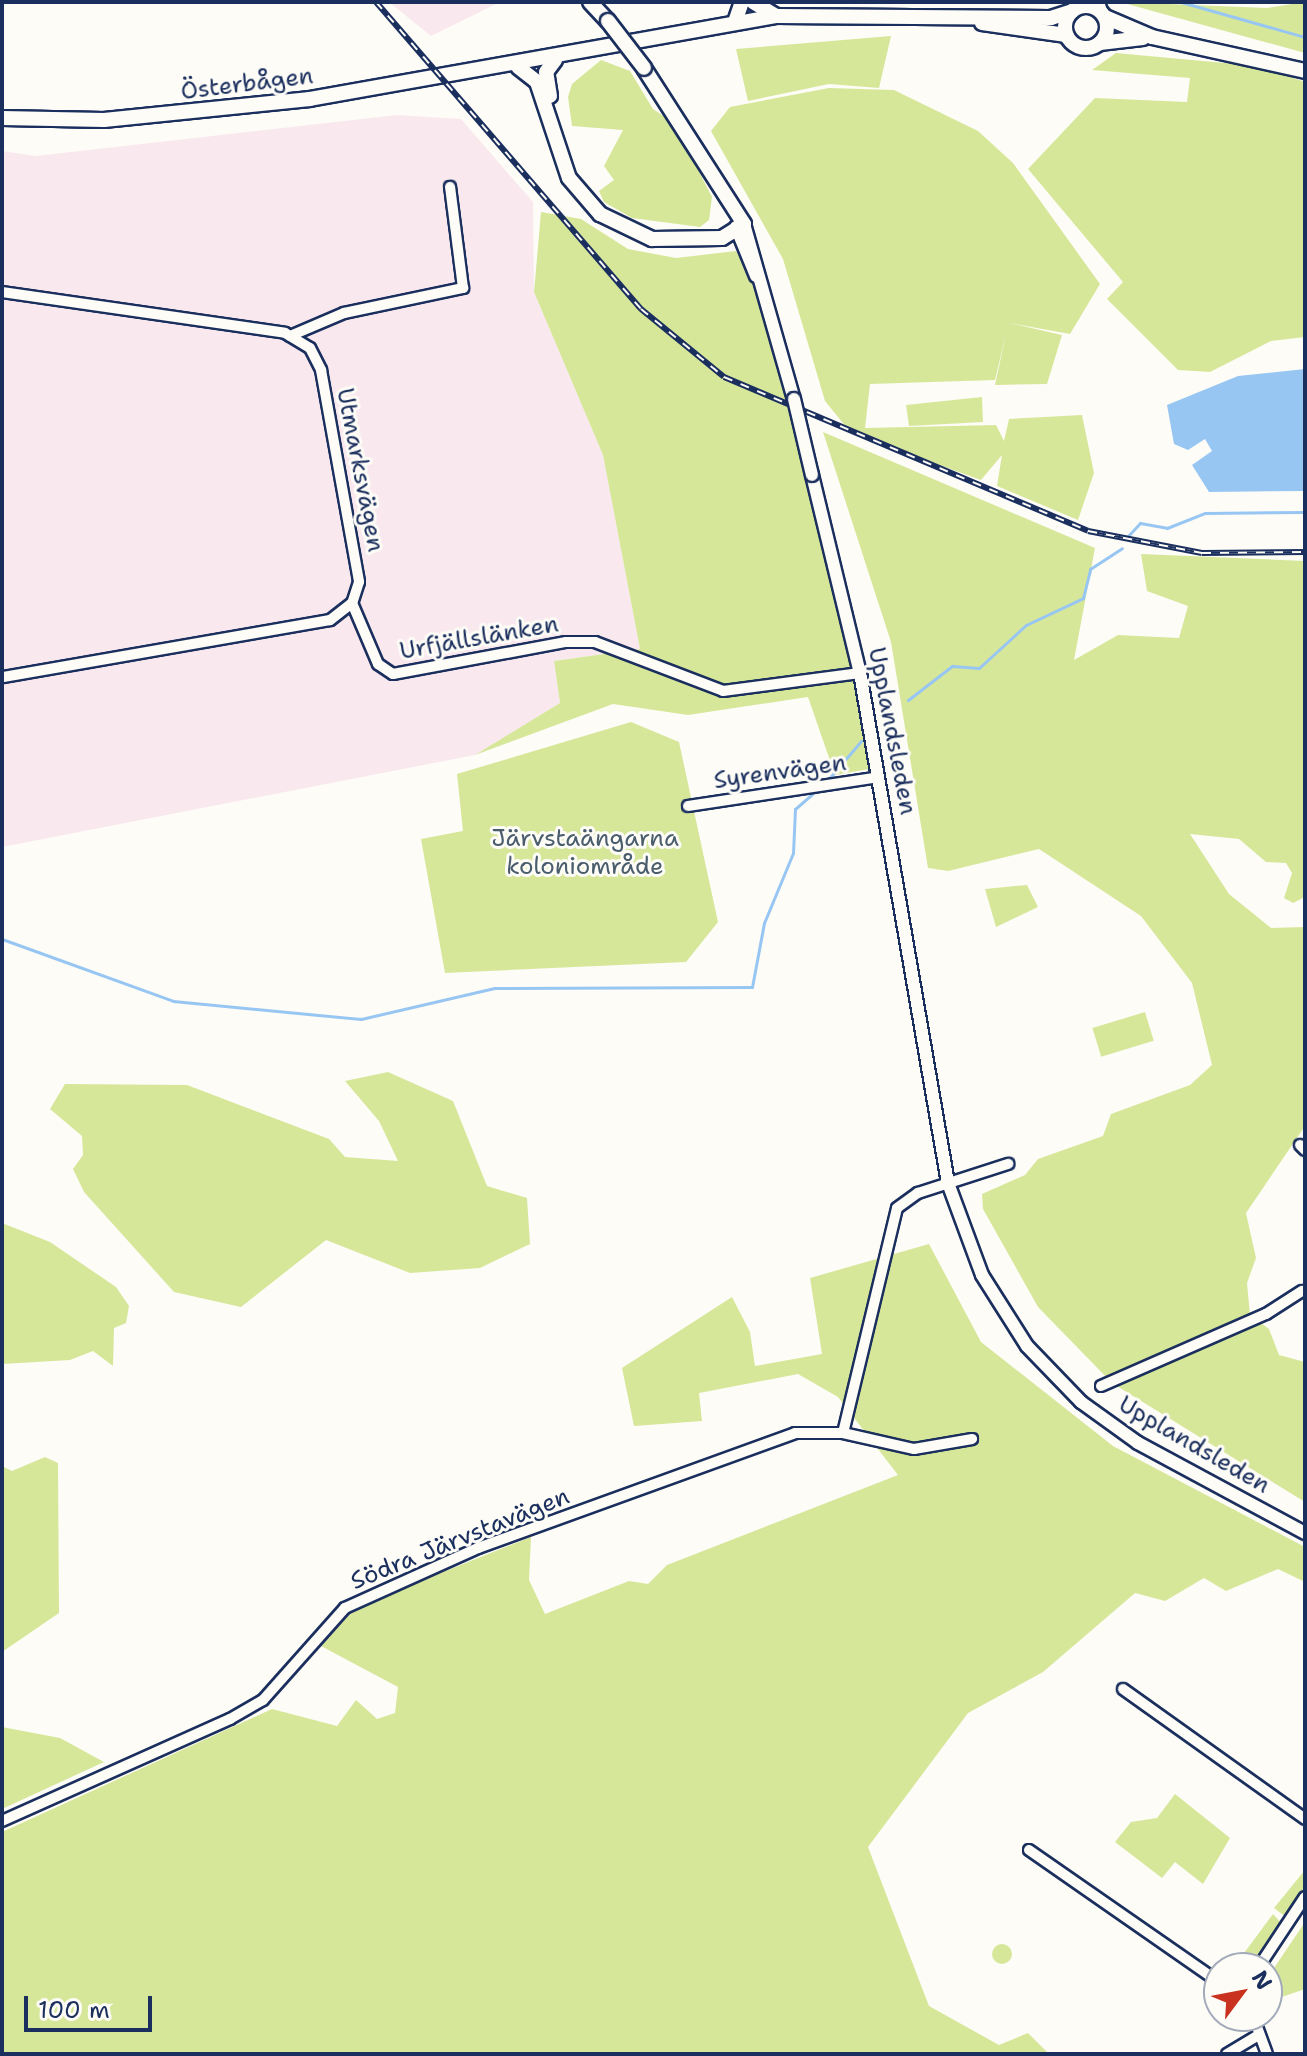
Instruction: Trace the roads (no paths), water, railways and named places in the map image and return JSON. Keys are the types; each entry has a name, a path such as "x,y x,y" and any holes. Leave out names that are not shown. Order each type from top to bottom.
{"main road":[{"path":"590,2 644,68 691,135 740,226"},
{"path":"598,2 608,21"},
{"path":"735,22 742,2"},
{"path":"753,2 776,16"},
{"path":"1066,35 1077,7"},
{"name":"Österbågen","path":"2,118 201,113 794,18 906,14 1051,18 1077,7 1101,10"},
{"path":"1152,37 1100,43 1101,10 1152,37 1305,71"},
{"name":"Österbågen","path":"906,14 1066,35 1081,48 1100,43"},
{"name":"Österbågen","path":"711,29 776,16 794,18"},
{"name":"Österbågen","path":"494,67 518,67 555,60 579,51"},
{"path":"555,60 546,79 555,116 568,161 593,200 654,233 740,226"},
{"path":"518,67 537,82 569,178 600,214 667,242 716,240 740,226"}],"street":[{"path":"2,292 290,336 344,313 463,288 450,187"},
{"name":"Upplandsleden","path":"740,226 765,293 794,399 860,673 948,1183 1003,1313 1061,1384 1138,1443 1305,1533"},
{"name":"Utmarksvägen","path":"290,336 310,348 321,370 358,560 352,603"},
{"path":"2,677 330,620 352,603"},
{"name":"Urfjällslänken","path":"352,603 384,670 580,642 723,691 860,673"},
{"name":"Syrenvägen","path":"688,806 811,790 879,777"},
{"path":"843,1433 892,1218 906,1199 1008,1164"},
{"path":"1101,1386 1266,1314 1304,1291"},
{"name":"Södra Järvstavägen","path":"2,1821 263,1700 322,1629 367,1595 784,1436 843,1433 914,1449 972,1439"},
{"path":"1123,1689 1305,1819"},
{"path":"1029,1850 1203,1971"},
{"path":"1269,1952 1305,1897"},
{"path":"1256,2032 1267,2054"},
{"path":"1227,2054 1257,2036"}],"water":[{"path":"1305,369 1305,491 1209,492 1192,465 1212,451 1205,439 1188,450 1174,444 1167,405 1238,376"}],"waterway":[{"path":"1181,2 1305,37"},
{"path":"1128,536 1140,523 1167,528 1205,513 1305,512"},
{"path":"908,700 952,666 979,668 1026,625 1083,598 1090,569 1122,548"},
{"path":"826,782 861,741"},
{"path":"2,939 173,1001 361,1019 494,988 752,987 764,923 793,853 795,809 817,790"}],"railway":[{"path":"376,2 641,309 724,377 1088,531 1202,553 1305,552"}],"park label":[{"name":"Järvstaängarna koloniområde","path":"585,853"}]}
